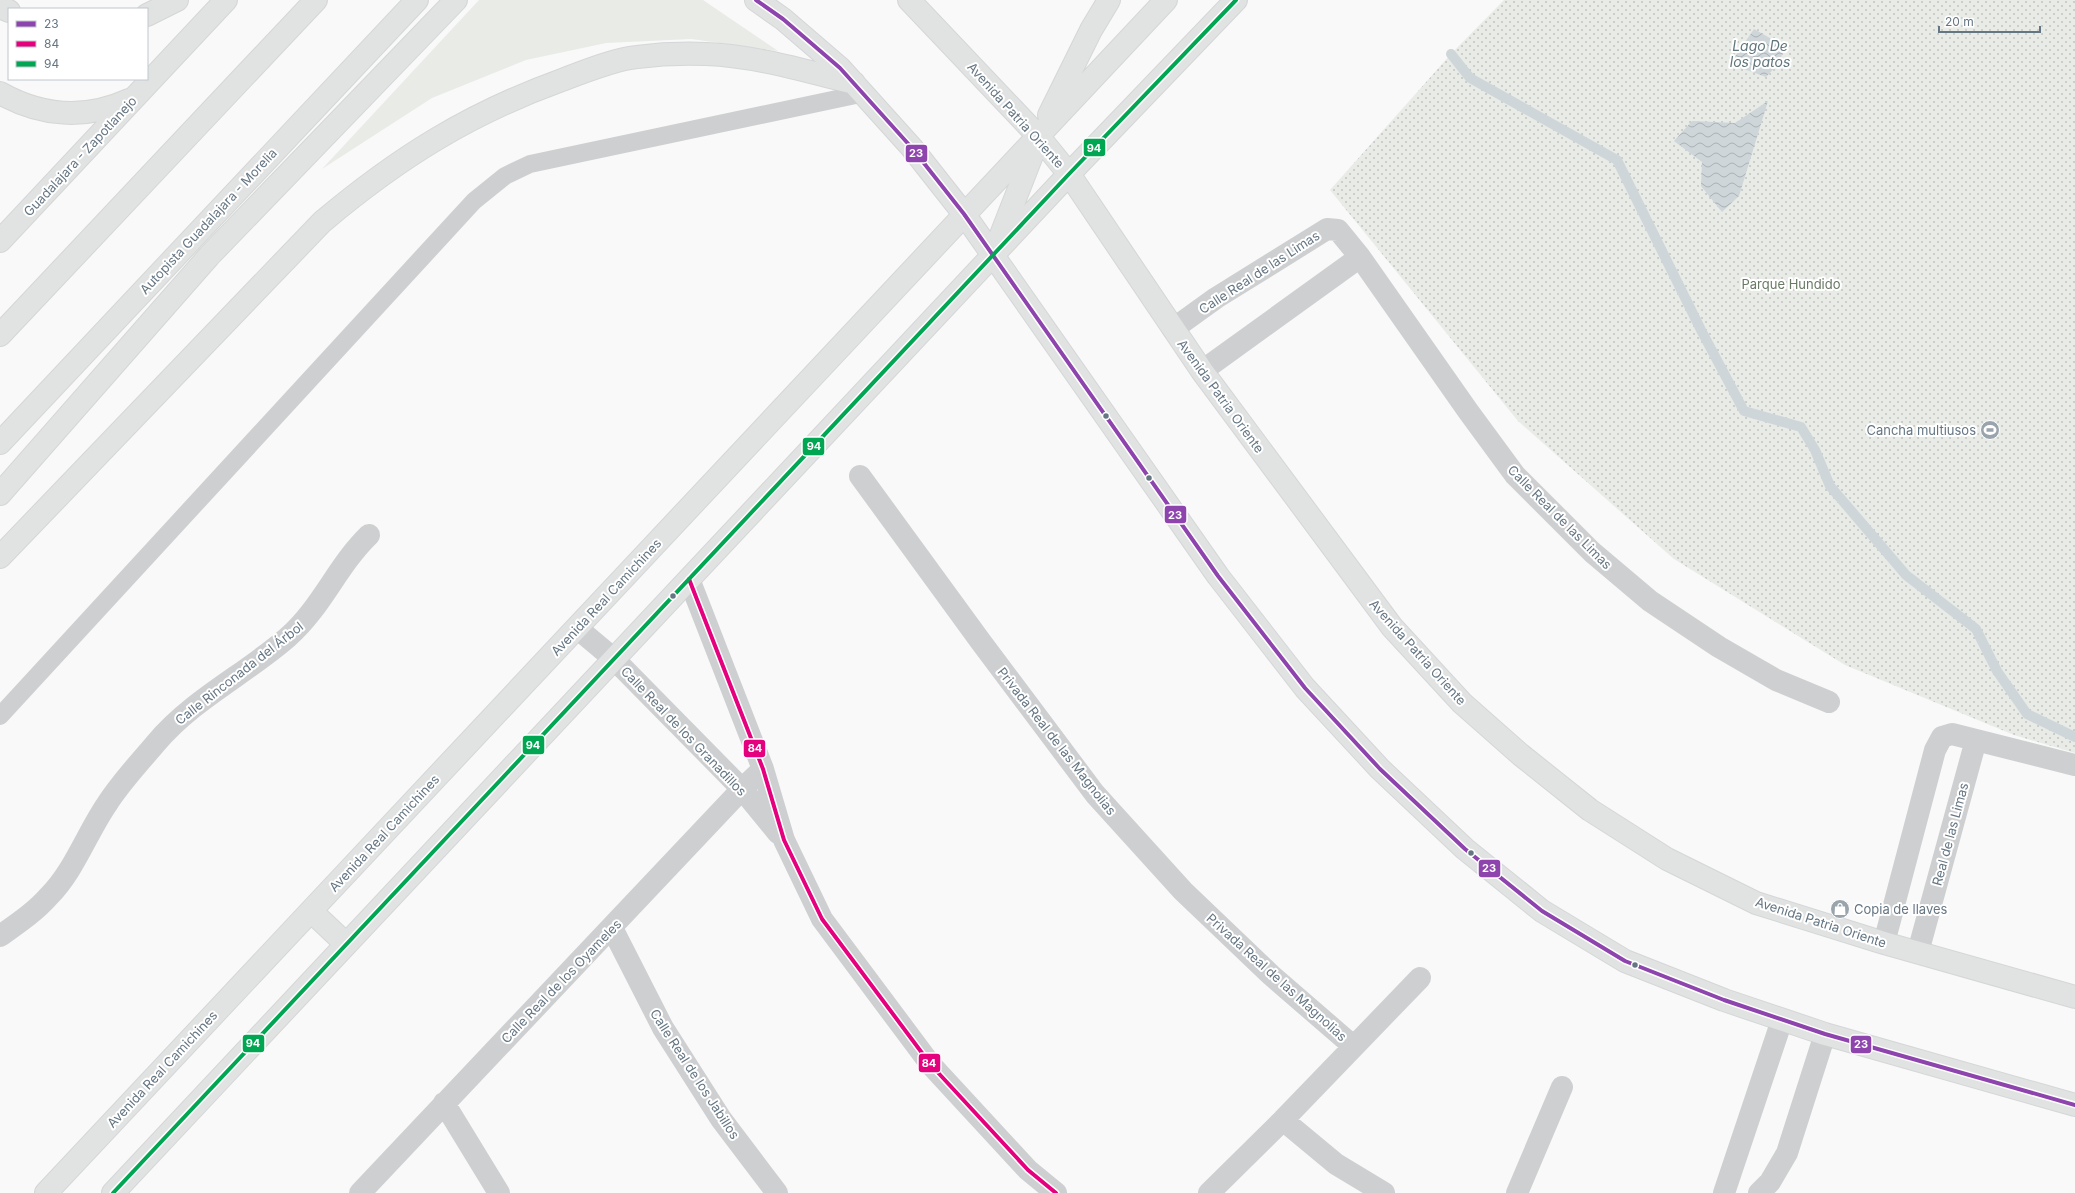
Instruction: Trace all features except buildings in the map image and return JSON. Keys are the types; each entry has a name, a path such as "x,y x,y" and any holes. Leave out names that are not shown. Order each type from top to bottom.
{"main road":[{"path":"148,14 177,0"},
{"name":"Guadalajara - Zapotlanejo","path":"0,242 226,0"},
{"path":"0,335 316,0"},
{"name":"Autopista Guadalajara - Morelia","path":"0,443 416,0"},
{"path":"0,494 209,256 456,0"},
{"path":"756,0 783,19 860,88 912,148 964,214 1218,576 1305,688 1380,769 1465,849 1542,911 1625,960 1724,1000 1825,1034 2075,1105"},
{"name":"Avenida Patria Oriente","path":"909,0 1039,137 1069,174 1202,371 1392,627 1462,703 1521,755 1590,810 1667,859 1756,903 1884,943 2075,997"},
{"path":"994,256 1039,137 1091,30 1109,0"},
{"name":"Avenida Real Camichines","path":"46,1193 1166,0"},
{"path":"112,1193 994,256 1069,174 1236,0"},
{"path":"0,557 322,222 363,188 433,139 474,117 526,93 580,73 635,57 670,54 742,57 782,64 860,88"},
{"path":"0,93 18,103 37,110 58,113 98,111 117,106 134,98"},
{"path":"311,911 346,944"}],"street":[{"name":"Calle Real de las Limas","path":"1173,329 1216,298 1327,229 1338,230 1360,257 1468,411 1515,474 1592,552 1650,601 1719,647 1776,680 1829,702"},
{"path":"1202,371 1360,257"},
{"name":"Privada Real de las Magnolias","path":"860,476 981,642 1096,794 1183,891 1271,975 1353,1046"},
{"name":"Calle Rinconada del Árbol","path":"0,936 25,918 50,896 69,868 107,803 157,742 180,718 288,637 302,623 352,551 369,535"},
{"name":"Calle Real de los Granadillos","path":"689,579 763,769 784,840 822,919 930,1065 1028,1170 1056,1193"},
{"name":"Calle Real de los Granadillos","path":"577,628 614,659 742,789 784,840"},
{"path":"1884,943 1935,750 1942,737 1952,734 2075,765"},
{"name":"Real de las Limas","path":"1918,952 1976,740"},
{"name":"Calle Real de los Oyameles","path":"360,1193 742,789 763,769"},
{"name":"Calle Real de los Jabillos","path":"612,928 663,1028 721,1119 777,1193"},
{"path":"1209,1193 1283,1120 1420,978"},
{"path":"1724,1193 1782,1020"},
{"path":"1759,1193 1770,1182 1787,1153 1825,1034"},
{"path":"1517,1193 1562,1087"},
{"path":"444,1103 498,1193"},
{"path":"1283,1120 1336,1164 1384,1193"}],"lane":[{"path":"0,716 474,201 505,176 530,164 860,88"}],"green space":[{"path":"479,0 703,0 778,51 691,39 606,43 526,60 432,98 322,169"},
{"name":"Parque Hundido","path":"1504,0 2075,0 2075,753 2014,735 1845,665 1674,559 1518,421 1330,190 1451,54"}],"water":[{"name":"Lago De los patos","path":"1754,29 1784,46 1780,62 1766,77 1730,64"},
{"path":"1768,101 1739,196 1722,212 1701,186 1702,162 1674,141 1692,121 1735,123"}],"waterway":[{"path":"1451,54 1470,78 1617,160 1701,330 1744,411 1801,427 1815,450 1830,486 1906,575 1976,629 1997,671 2027,714 2075,737"}],"transit line":[{"name":"23","path":"756,0 783,19 840,68 912,148 964,214 1218,576 1305,688 1380,769 1465,849 1542,911 1625,961 1724,1000 1825,1034 2075,1105"},
{"name":"94","path":"113,1193 1069,174 1236,0"},
{"name":"84","path":"689,579 763,769 784,840 822,919 931,1065 1028,1170 1056,1193"}],"place":[{"name":"Cancha multiusos","path":"1990,430"},
{"name":"Copia de llaves","path":"1840,909"}]}
